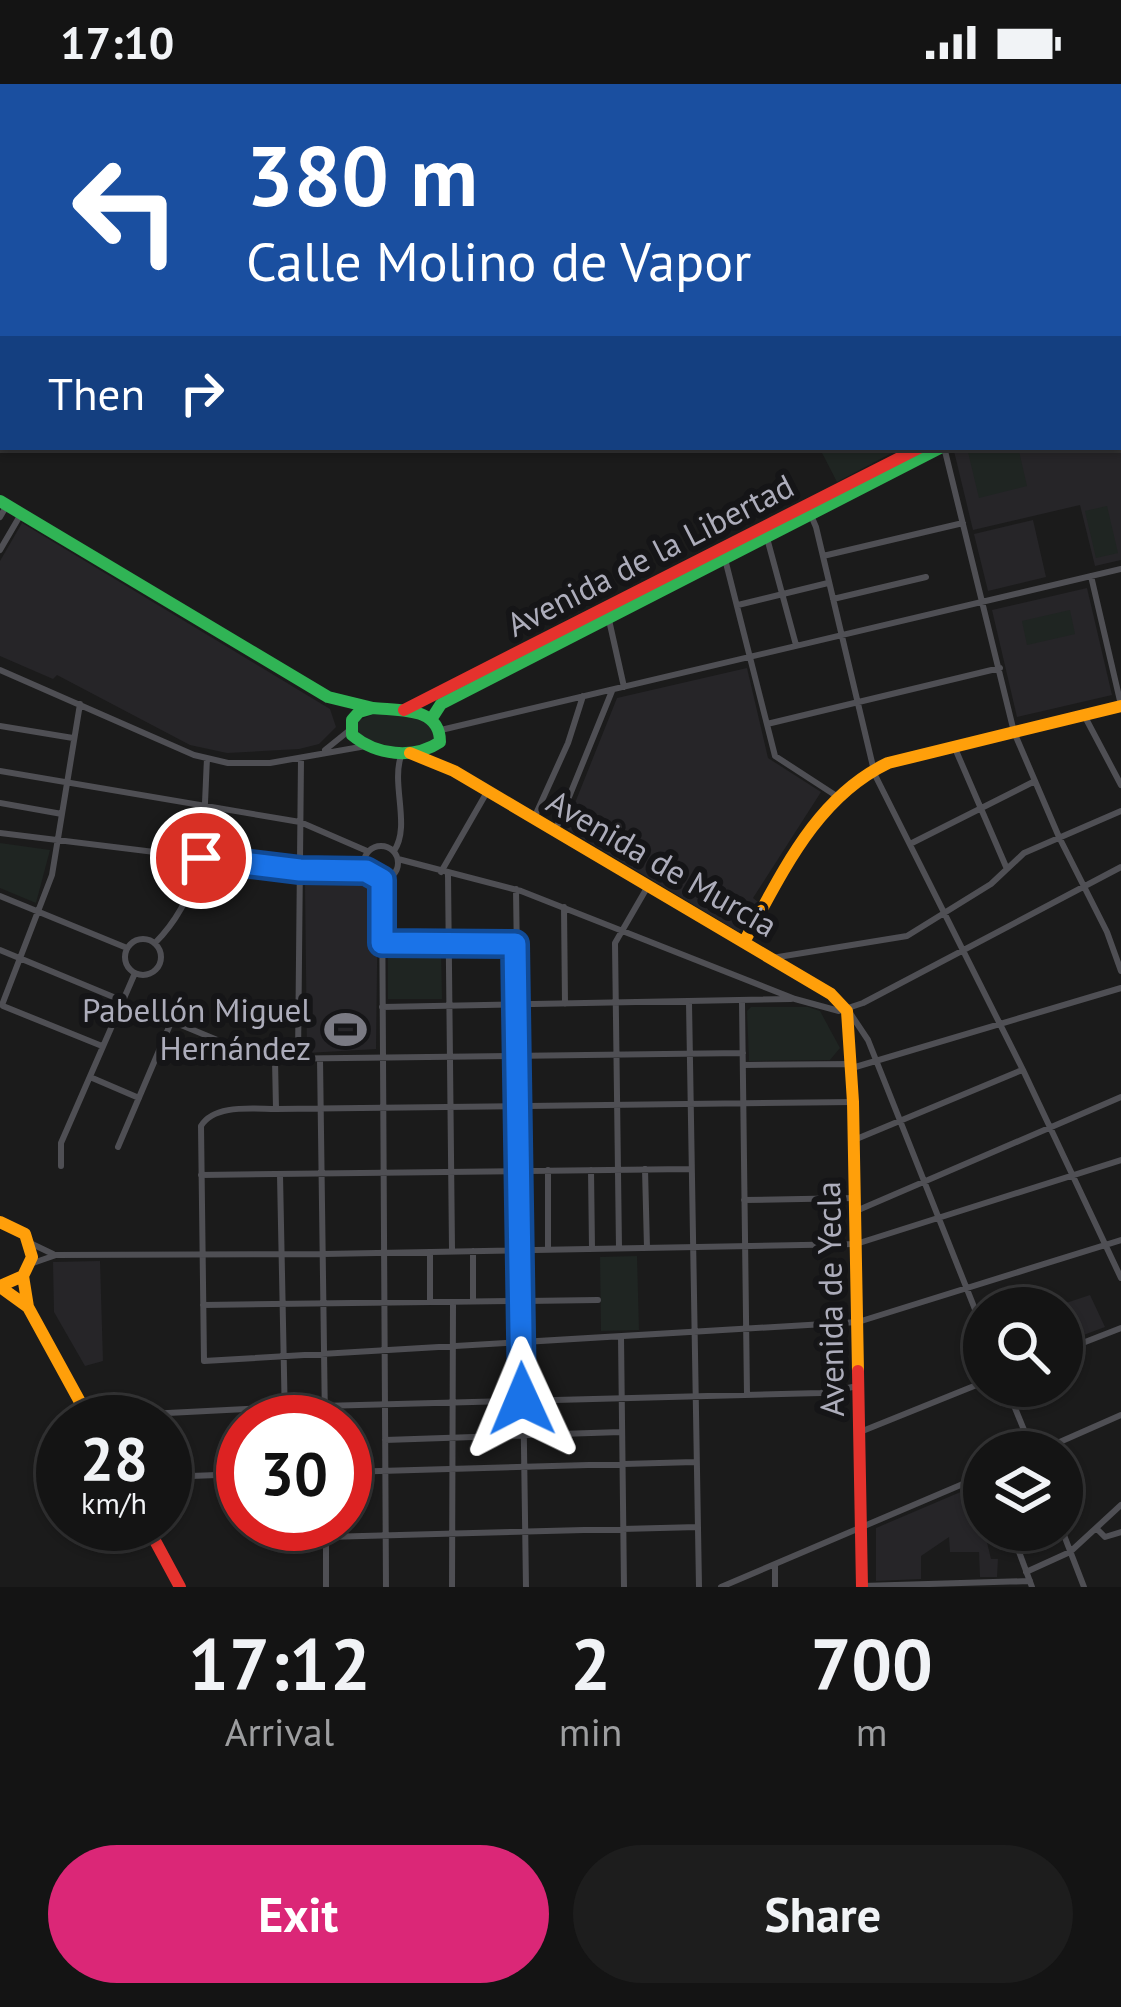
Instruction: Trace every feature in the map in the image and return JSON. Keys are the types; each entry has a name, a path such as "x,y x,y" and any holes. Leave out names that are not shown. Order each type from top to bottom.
{"main road":[{"name":"Avenida de la Libertad","path":"404,710 809,511 916,450"},
{"path":"406,753 427,752 438,730 441,704 767,538 809,511 937,450"},
{"path":"2,508 21,514 328,697 342,710 354,738 366,746"},
{"path":"328,697 404,710 438,730 450,769"},
{"path":"744,942 835,795 872,768 1121,706"},
{"path":"351,728 355,715 373,708"},
{"name":"Avenida de Murcia","path":"366,746 406,753 450,769 835,997 847,1011"},
{"name":"Avenida de Yecla","path":"847,1011 856,1204 862,1587"},
{"path":"0,1222 17,1227 30,1243 28,1307"},
{"path":"27,1270 0,1287 28,1307 76,1395"},
{"path":"161,1551 180,1587"}],"street":[{"path":"944,450 1014,732 1121,971"},
{"path":"809,511 872,768 1121,1278"},
{"path":"0,550 21,514"},
{"path":"823,556 963,523"},
{"path":"767,538 796,646"},
{"path":"725,559 775,756 835,795"},
{"path":"438,730 1121,569"},
{"path":"1091,576 1121,706"},
{"path":"832,599 926,578"},
{"path":"738,605 829,583"},
{"path":"608,619 624,687"},
{"path":"1107,643 1121,639"},
{"path":"767,724 1000,668"},
{"path":"0,670 207,759 249,764 366,746"},
{"path":"555,832 613,690"},
{"path":"533,819 584,697"},
{"path":"80,704 52,875 1,1005 103,1046"},
{"path":"1084,715 1121,785"},
{"path":"0,726 73,738"},
{"path":"316,755 351,728"},
{"path":"954,746 1007,868"},
{"path":"382,880 395,873 401,838 396,771 406,753"},
{"path":"155,944 182,914 201,858 207,759"},
{"path":"298,1059 301,759"},
{"path":"0,771 300,822 368,851"},
{"path":"910,844 1035,781"},
{"path":"452,1250 444,874 487,792"},
{"path":"0,803 62,814"},
{"path":"771,958 907,936 991,884 1024,853 1121,811"},
{"path":"0,833 300,870 366,871 382,880"},
{"path":"366,871 363,864 368,851 380,845 444,874 516,889 795,999 847,1011 1121,867"},
{"path":"382,880 386,1587"},
{"path":"619,1248 615,943 648,886"},
{"path":"516,889 526,1587"},
{"path":"0,896 127,948"},
{"path":"564,907 565,1004"},
{"path":"143,939 155,944 161,955 158,967 147,974 135,973 126,962 127,948 143,939"},
{"path":"382,943 515,944"},
{"path":"0,950 263,1059 742,1053"},
{"path":"61,1166 61,1143 135,973"},
{"path":"743,1065 852,1066 877,1061 1121,988"},
{"path":"382,1007 795,999"},
{"path":"689,1003 699,1587"},
{"path":"742,1003 747,1395"},
{"path":"847,1011 862,1027 877,1061 966,1287"},
{"path":"118,1147 172,1020"},
{"path":"320,1058 325,1395"},
{"path":"275,1060 276,1108"},
{"path":"851,1146 1023,1070"},
{"path":"90,1077 139,1098"},
{"path":"744,1200 856,1204 925,1182 1121,1097"},
{"path":"853,1102 276,1108 224,1111 205,1118 201,1126 204,1361 858,1322 963,1291"},
{"path":"30,1243 56,1255 856,1244 1121,1160"},
{"path":"201,1175 691,1168"},
{"path":"645,1169 646,1248"},
{"path":"591,1170 592,1249"},
{"path":"548,1171 548,1250"},
{"path":"280,1174 284,1395"},
{"path":"976,1287 1121,1240"},
{"path":"473,1250 473,1301"},
{"path":"430,1251 430,1302"},
{"path":"27,1270 56,1255"},
{"path":"203,1305 598,1300"},
{"path":"452,1587 453,1302"},
{"path":"1083,1343 1121,1328"},
{"path":"620,1336 624,1587"},
{"path":"372,1405 697,1398 821,1393 858,1386"},
{"path":"860,1432 963,1390"},
{"path":"1083,1431 1121,1415"},
{"path":"385,1440 621,1432"},
{"path":"372,1472 697,1462"},
{"path":"721,1587 963,1484"},
{"path":"1026,1572 1070,1552 1121,1505"},
{"path":"372,1538 698,1527"},
{"path":"1096,1528 1105,1537 1121,1532"},
{"path":"326,1551 326,1587"},
{"path":"862,1587 1031,1584 1018,1551"},
{"path":"1070,1552 1084,1587"},
{"path":"775,1565 776,1587"}],"shaded area":[{"path":"821,450 897,450 837,482"},
{"path":"1019,450 1027,486 979,498 968,452"},
{"path":"1121,450 1121,560 1095,566 1080,505 973,530 954,451"},
{"path":"1107,506 1118,553 1096,558 1085,511"},
{"path":"1033,520 1046,577 988,591 974,534"},
{"path":"22,523 330,709 336,727 319,744 299,749 227,753 190,745 57,675 53,679 0,656 0,561"},
{"path":"1087,588 1112,695 1017,717 992,610"},
{"path":"1070,610 1075,634 1027,645 1022,621"},
{"path":"747,668 768,758 821,792 753,898 758,902 739,932 565,828 617,698"},
{"path":"377,713 432,724 436,739 408,748 358,735 357,721"},
{"path":"0,843 50,850 36,903 0,888"},
{"path":"366,879 378,886 376,1049 307,1053 305,885"},
{"path":"388,950 441,950 442,999 388,999"},
{"path":"751,1007 820,1011 840,1048 830,1060 749,1061 747,1011"},
{"path":"637,1256 639,1330 601,1331 600,1257"},
{"path":"100,1261 103,1361 85,1366 54,1312 53,1262"},
{"path":"1090,1295 1105,1327 1083,1335 1083,1297"},
{"path":"963,1491 963,1551 989,1551 991,1559 998,1559 997,1577 980,1577 979,1552 950,1552 949,1537 921,1556 921,1579 876,1581 876,1528"}],"traffic: fast":[{"path":"432,718 441,704 936,450"},
{"path":"0,501 328,697 373,708"},
{"path":"373,708 426,717 433,722 440,742 407,753 383,751 362,742 352,735 352,720 373,708"}],"traffic: slow":[{"path":"744,942 803,840 862,778 888,763 1121,706"},
{"path":"410,753 454,771 831,994 847,1011 858,1371"},
{"path":"0,1222 25,1234 32,1257 23,1276 0,1286"},
{"path":"23,1276 28,1307 76,1395"},
{"path":"0,1287 28,1307"}],"traffic: jam":[{"path":"404,710 915,450"},
{"path":"858,1371 862,1587"},
{"path":"161,1551 180,1587"}],"place":[{"name":"Pabellón Miguel Hernández","path":"345,1029"}],"route":[{"path":"201,858 300,870 366,871 382,880 382,943 515,944 522,1399"}]}
